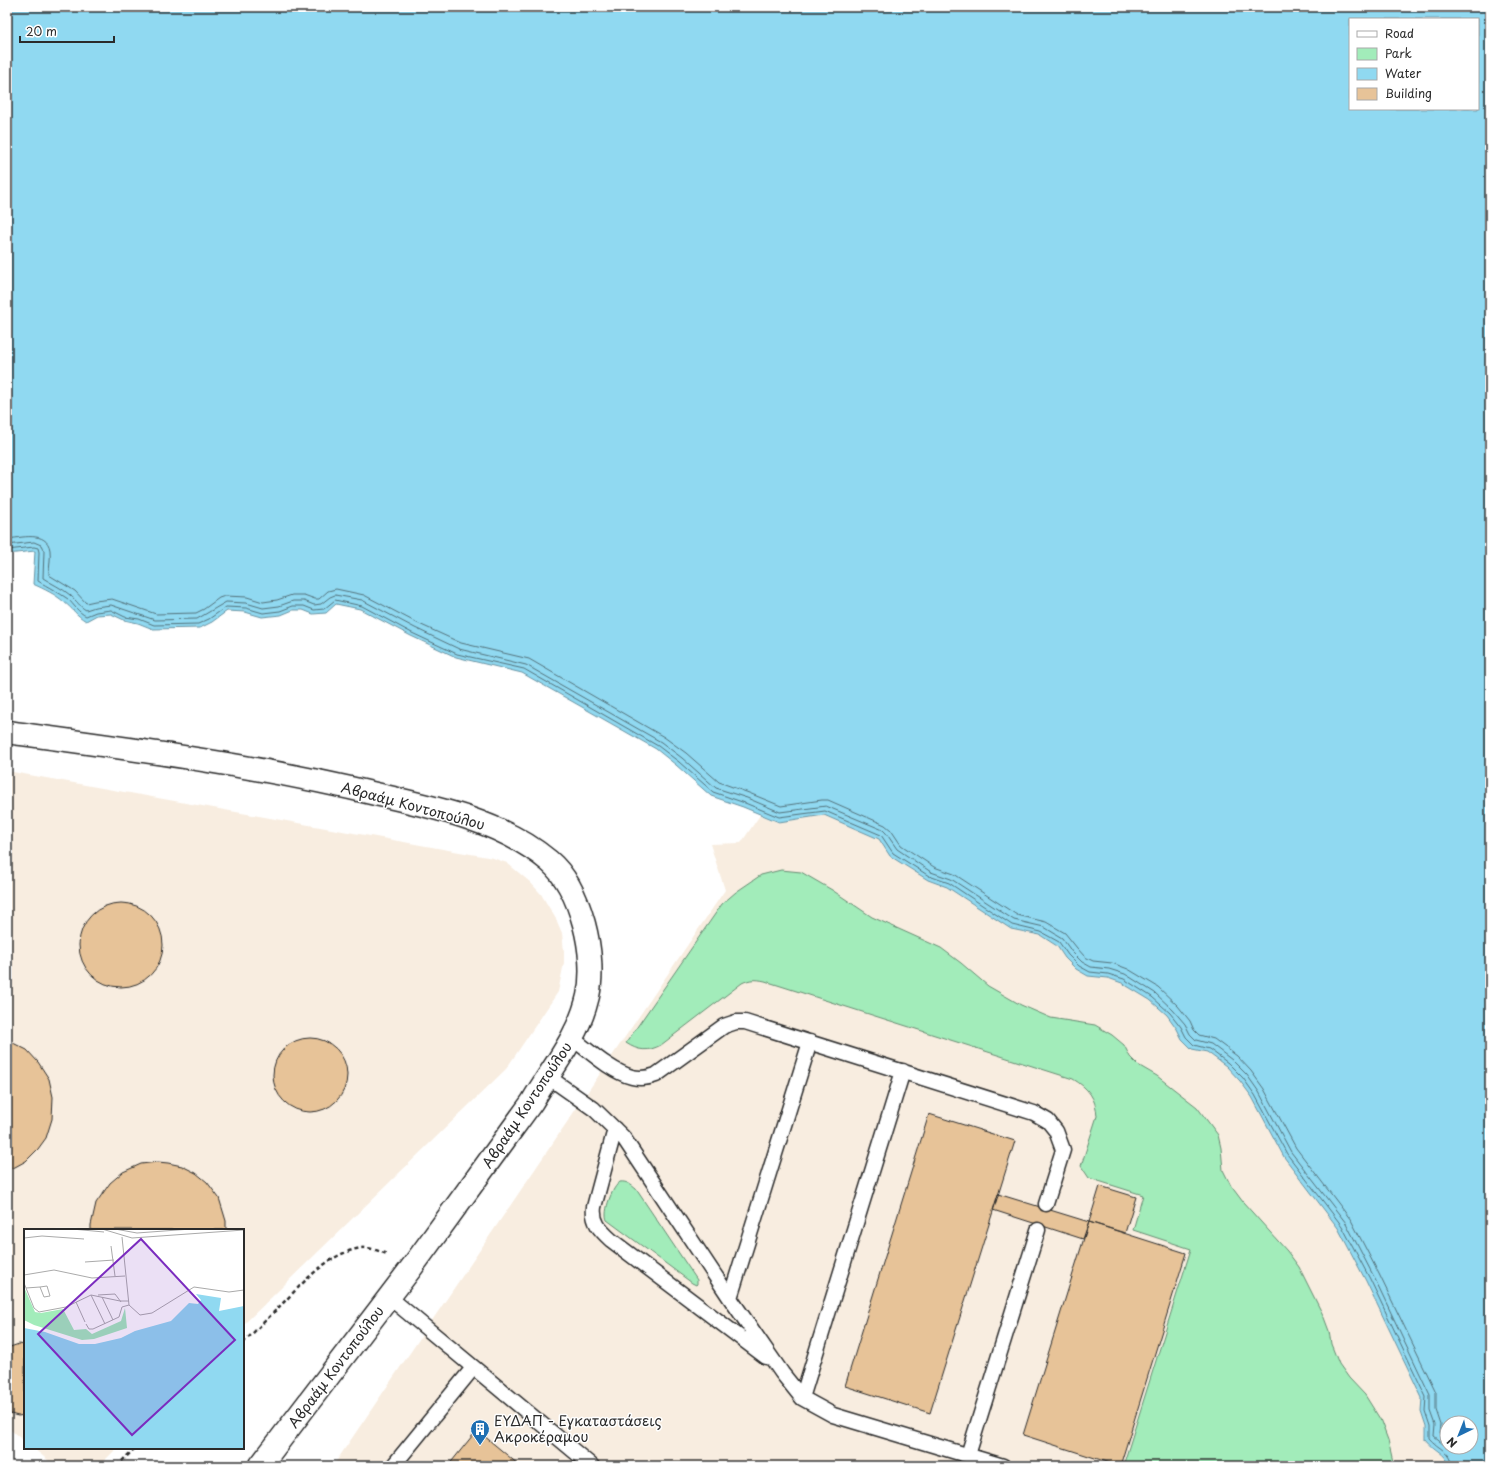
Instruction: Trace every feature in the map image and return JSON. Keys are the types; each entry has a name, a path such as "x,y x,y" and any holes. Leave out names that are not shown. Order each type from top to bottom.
{"street":[{"name":"Αβραάμ Κοντοπούλου","path":"7,732 199,758 345,786 454,814 486,825 531,847 551,863 568,883 584,928 589,951 590,972 588,996 572,1038 563,1054 547,1076 532,1102 412,1267 260,1466"}],"lane":[{"path":"572,1038 617,1071 630,1077 643,1078 656,1075 718,1029 730,1023 744,1022 1034,1113 1048,1121 1059,1137 1063,1150 1046,1204"},
{"path":"730,1298 810,1042"},
{"path":"802,1398 903,1071"},
{"path":"547,1076 588,1104 604,1117 623,1138 730,1298 776,1364 802,1398 833,1415 1003,1466"},
{"path":"615,1129 594,1207 595,1221 599,1229 611,1240 776,1364"},
{"path":"968,1456 1038,1230"},
{"path":"389,1297 592,1466"},
{"path":"394,1466 474,1368"}],"path":[{"path":"244,1341 312,1274 344,1253 361,1248 376,1250 390,1255 412,1267"},
{"path":"117,1466 135,1449"}],"shaded area":[{"path":"7,771 493,858 507,863 530,882 541,894 556,919 562,933 564,963 558,992 506,1069 244,1324 244,1229 24,1229 24,1441 7,1427"},
{"path":"760,815 779,822 824,815 879,839 890,856 928,880 947,887 994,918 1023,932 1040,935 1057,946 1065,958 1076,969 1088,976 1108,978 1122,983 1150,1000 1167,1015 1182,1039 1192,1049 1207,1052 1226,1066 1252,1097 1284,1157 1338,1228 1366,1281 1422,1398 1421,1411 1426,1426 1425,1434 1431,1447 1439,1452 1439,1455 1446,1457 1450,1466 333,1466 725,890 710,844 741,843"},
{"path":"34,1449 116,1449 99,1466 55,1466"}],"green space":[{"path":"781,870 801,872 832,890 872,917 941,948 988,986 1021,1005 1051,1018 1095,1025 1112,1035 1124,1045 1130,1057 1138,1065 1157,1076 1197,1107 1218,1135 1223,1170 1231,1186 1299,1267 1323,1315 1329,1331 1331,1344 1339,1364 1349,1378 1365,1395 1380,1419 1388,1440 1394,1466 1123,1466 1191,1249 1133,1230 1143,1195 1089,1178 1081,1166 1097,1116 1095,1104 1090,1094 1083,1086 1073,1079 759,980 750,980 742,983 661,1045 652,1049 643,1050 626,1043 722,904 736,892 761,875"},
{"path":"620,1182 627,1183 636,1189 697,1280 696,1285 607,1220 606,1211 611,1194"}],"water":[{"path":"7,7 1490,7 1490,1466 1450,1466 1443,1455 1479,1455 1479,1415 1439,1415 1439,1452 1426,1440 1426,1426 1421,1411 1422,1398 1366,1281 1338,1228 1284,1157 1252,1097 1226,1066 1207,1052 1192,1049 1182,1039 1167,1015 1150,1000 1122,983 1108,978 1088,976 1076,969 1065,958 1057,946 1040,935 1011,929 947,887 928,880 890,856 879,839 824,815 779,822 711,796 656,749 522,673 456,657 411,636 360,609 336,604 326,613 313,614 303,610 293,610 281,615 262,617 245,612 227,611 212,622 200,628 153,629 138,623 124,620 111,614 97,615 86,621 57,597 33,584 35,551 7,554"}],"building":[{"path":"121,903 137,906 151,915 160,929 163,945 160,961 151,975 137,984 121,987 105,984 91,975 82,961 79,945 82,929 91,915 105,906"},
{"path":"310,1038 331,1044 341,1054 347,1075 341,1096 331,1106 310,1112 289,1106 279,1096 273,1075 279,1054 289,1044"},
{"path":"7,1040 27,1050 38,1062 49,1079 53,1097 52,1119 46,1138 26,1161 7,1170"},
{"path":"929,1114 1015,1141 930,1413 845,1386"},
{"path":"158,1162 168,1163 182,1166 196,1173 207,1182 219,1198 226,1221 226,1229 91,1229 96,1203 110,1183 123,1172 141,1164"},
{"path":"1100,1186 1136,1197 1125,1233 1089,1222"},
{"path":"998,1194 1089,1222 1083,1239 993,1210"},
{"path":"1089,1222 1186,1253 1120,1466 1023,1435"},
{"path":"19,1344 24,1345 24,1415 18,1416 7,1413 7,1348"},
{"name":"ΕΥΔΑΠ - Εγκαταστάσεις Ακροκέραμου","path":"477,1430 519,1465 448,1466"}],"place":[{"name":"ΕΥΔΑΠ - Εγκαταστάσεις Ακροκέραμου","path":"480,1446"}]}
